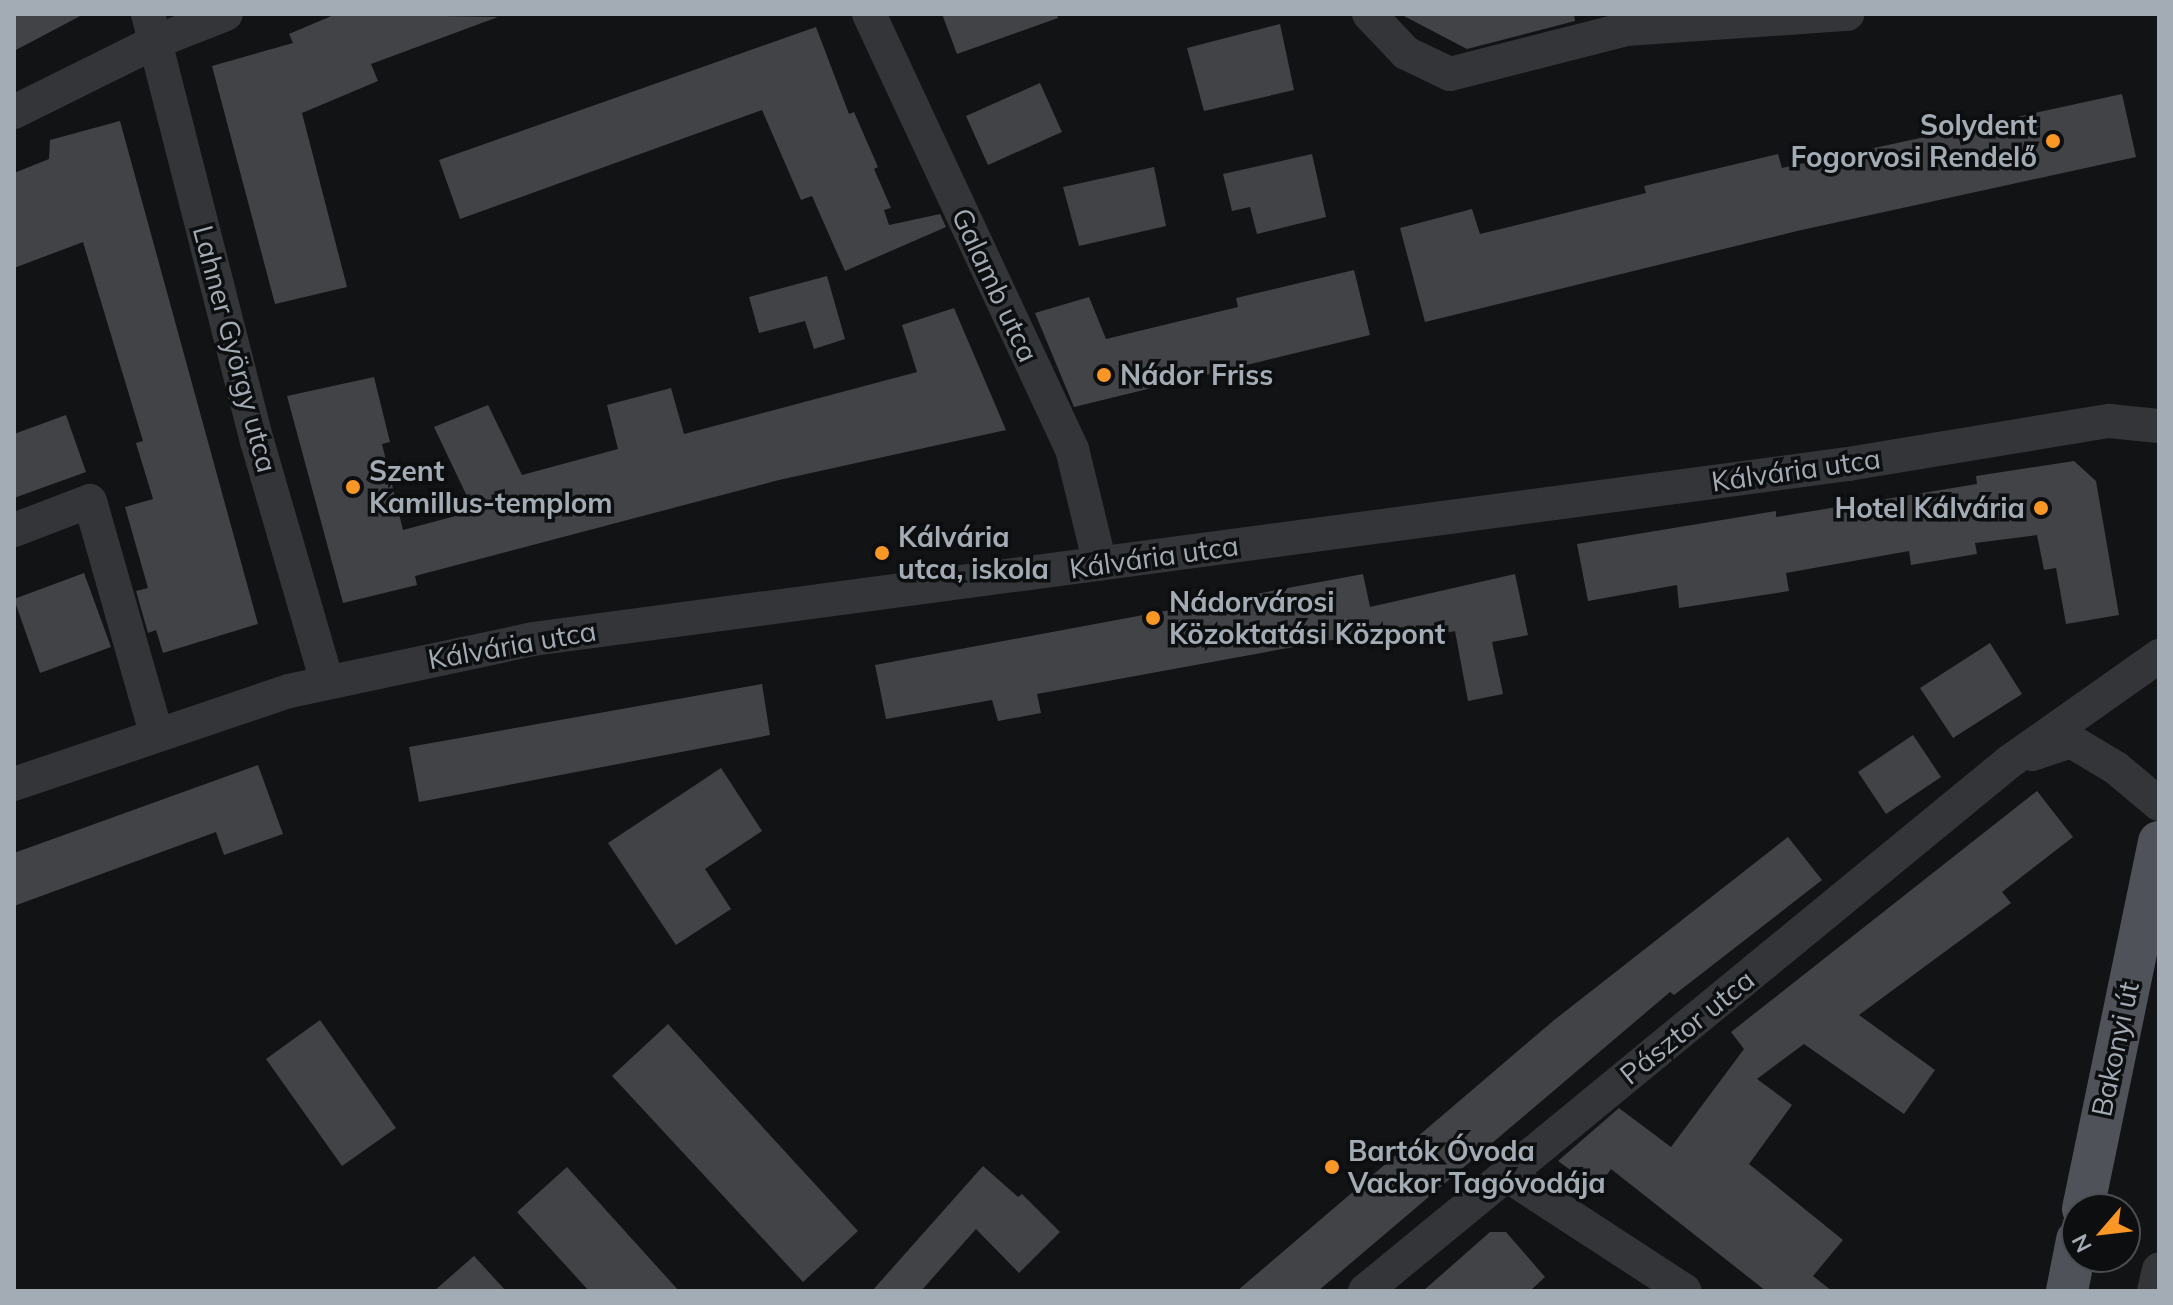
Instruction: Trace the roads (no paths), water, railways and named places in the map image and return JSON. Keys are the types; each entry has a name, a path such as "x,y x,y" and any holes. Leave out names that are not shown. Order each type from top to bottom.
{"main road":[{"name":"Bakonyi út","path":"2086,1193 2159,842"}],"street":[{"path":"14,112 152,28 226,14"},
{"name":"Galamb utca","path":"869,14 1072,449 1100,564"},
{"path":"1369,14 1406,53 1450,74 1626,29 1847,14"},
{"name":"Lahner György utca","path":"152,28 257,441 327,682"},
{"name":"Kálvária utca","path":"14,784 156,733 327,682 533,639 1848,464 2109,421 2159,426"},
{"path":"14,530 90,501 156,733"},
{"name":"Pásztor utca","path":"1365,1291 2009,762 2159,656"},
{"name":"Pásztor utca","path":"2009,762 2071,741 2116,768 2159,804"},
{"path":"1507,1175 1685,1291"},
{"path":"2154,1291 2159,1270"}],"place":[{"name":"Solydent Fogorvosi Rendelő","path":"2053,141"},
{"name":"Nádor Friss","path":"1104,375"},
{"name":"Szent Kamillus-templom","path":"353,487"},
{"name":"Hotel Kálvária","path":"2041,508"},
{"name":"Kálvária utca, iskola","path":"882,553"},
{"name":"Nádorvárosi Közoktatási Központ","path":"1153,618"},
{"name":"Bartók Óvoda Vackor Tagóvodája","path":"1332,1167"}]}
